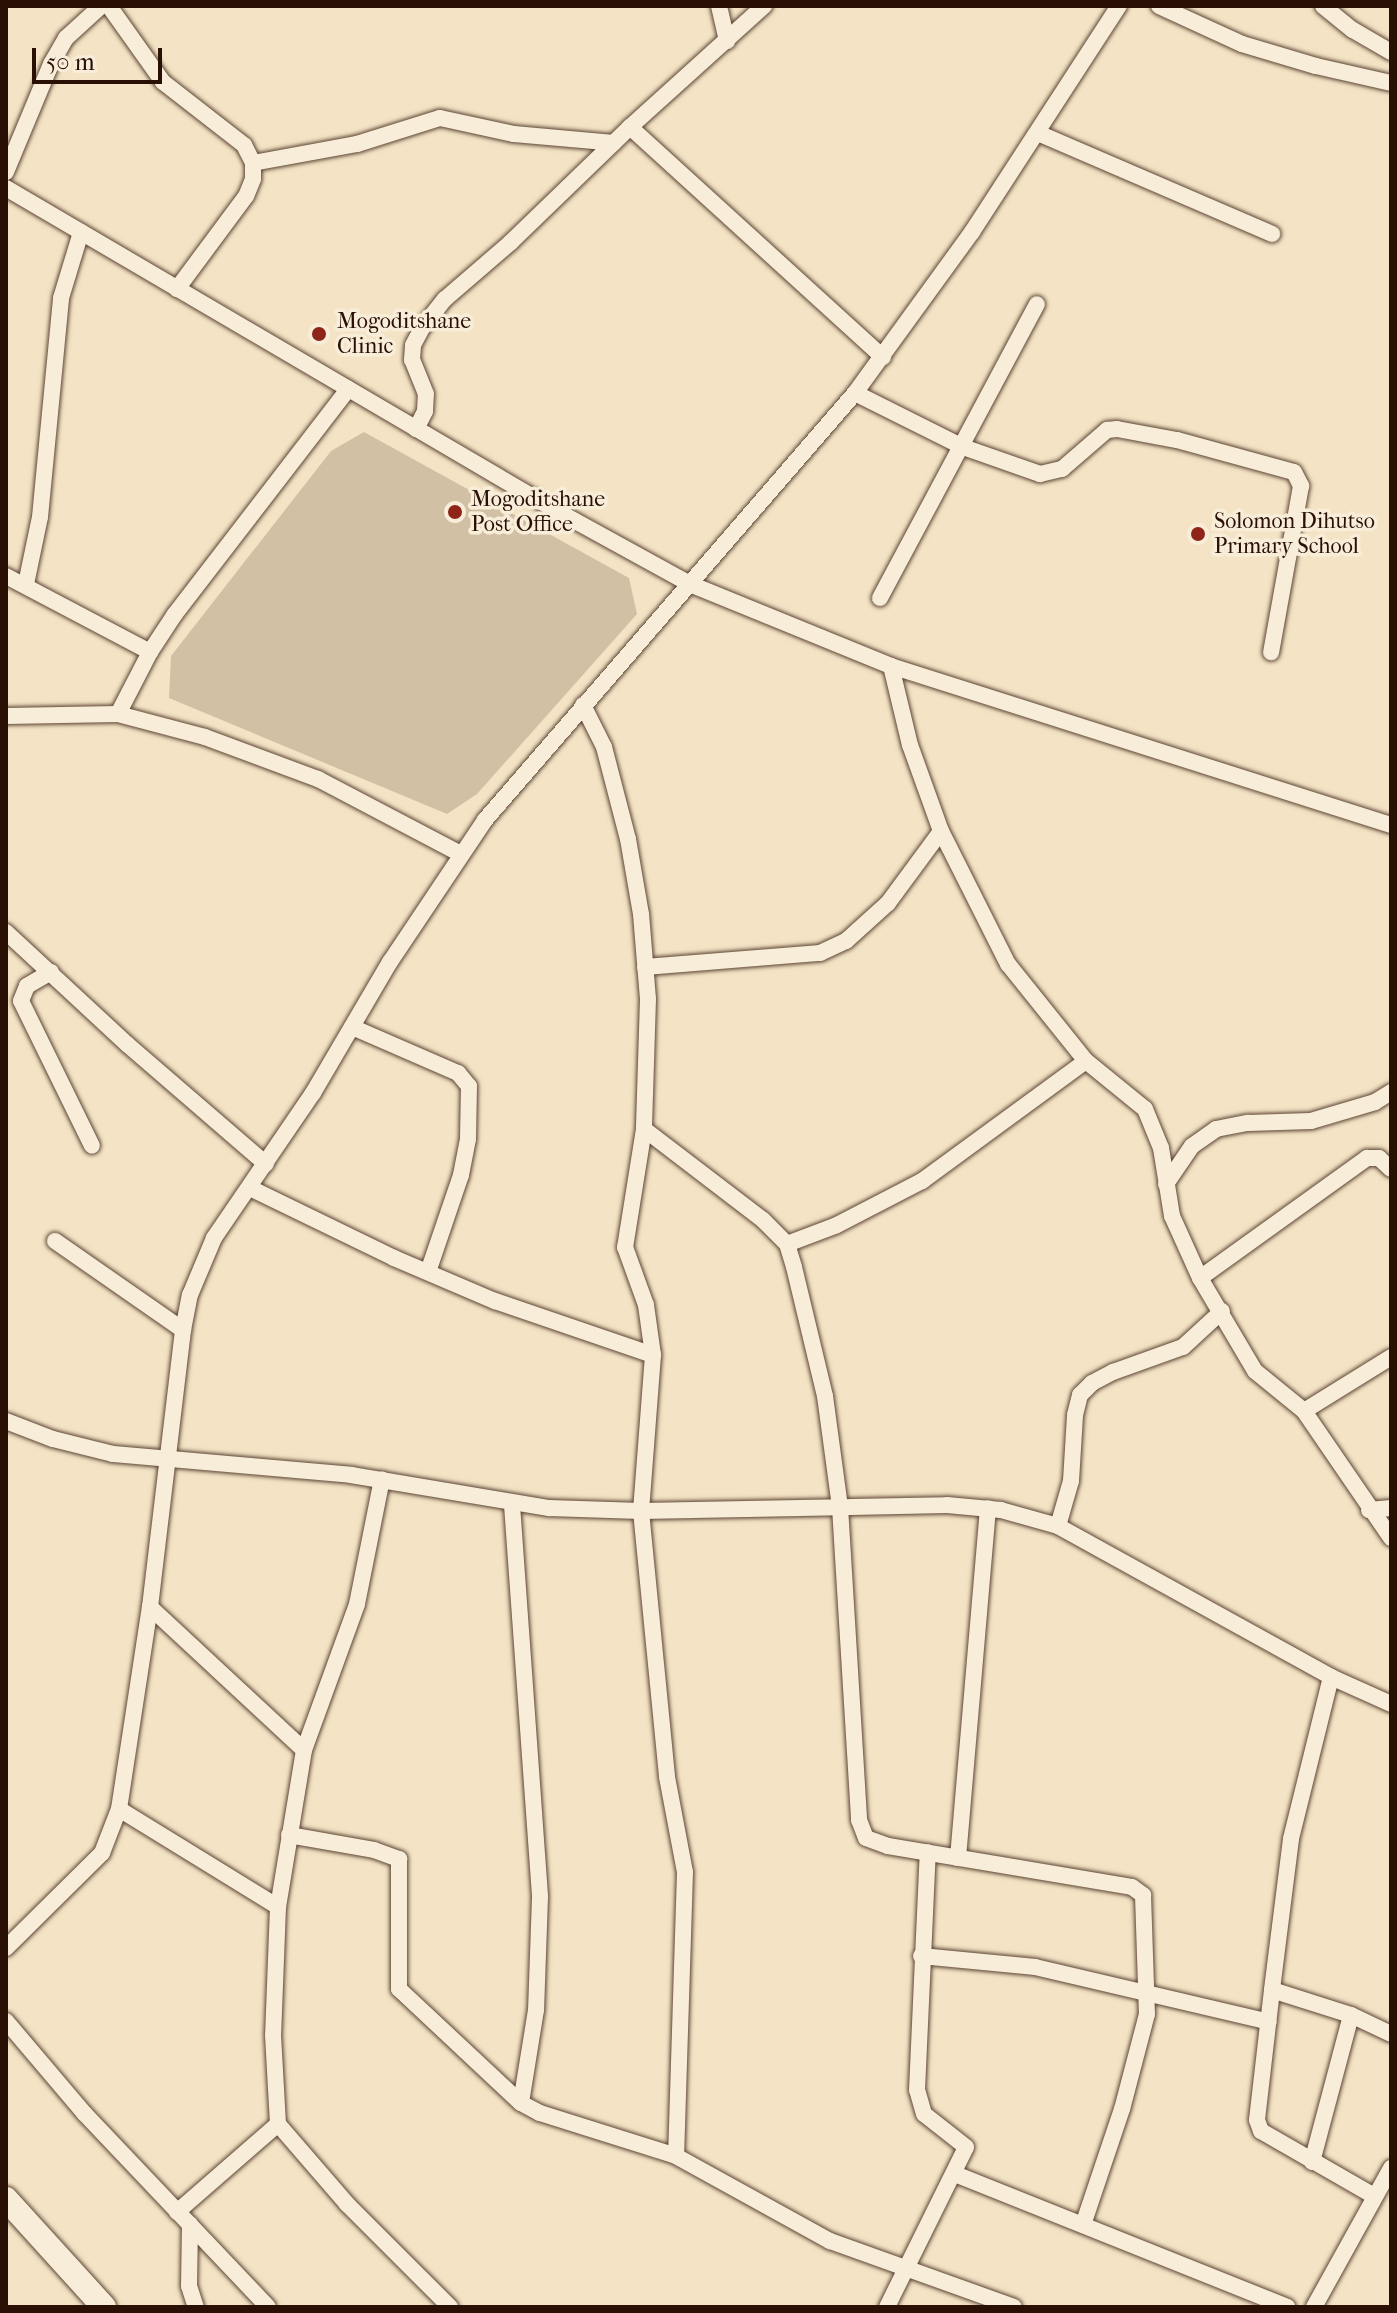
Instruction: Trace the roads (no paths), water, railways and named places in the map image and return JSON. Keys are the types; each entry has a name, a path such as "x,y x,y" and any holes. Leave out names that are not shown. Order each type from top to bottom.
{"main road":[{"path":"6,2199 104,2307"}],"street":[{"path":"6,172 51,64 66,38 101,6"},
{"path":"109,6 163,82 244,145 253,163 253,179 246,196 177,289"},
{"path":"719,6 727,41"},
{"path":"416,429 425,411 426,394 412,360 413,345 445,299 511,242 630,127 764,6"},
{"path":"6,1948 102,1853 119,1809 150,1607 183,1330 201,1265 214,1238 266,1164 461,854 516,781 690,584 883,357 1038,133 1119,6"},
{"path":"1159,6 1242,44 1316,66 1391,83"},
{"path":"1323,6 1353,30 1391,52"},
{"path":"253,163 357,144 440,118 526,136 614,143"},
{"path":"630,127 883,357"},
{"path":"1038,133 1272,234"},
{"path":"6,188 416,429 690,584 891,666 1391,825"},
{"path":"26,584 40,517 61,298 81,232"},
{"path":"880,598 1037,304"},
{"path":"118,714 150,652 348,389"},
{"path":"855,393 963,447 1040,474 1062,469 1107,430 1117,429 1177,440 1294,472 1301,486 1271,652"},
{"path":"6,576 150,652"},
{"path":"891,666 910,745 941,831 1008,964 1086,1061 1145,1109 1161,1148 1166,1184 1182,1244 1200,1278 1255,1371 1304,1411 1391,1538"},
{"path":"583,705 604,747 628,839 641,914 648,999 644,1129 625,1247 646,1305 653,1355 652,1409 641,1511 667,1777 685,1872 676,2156"},
{"path":"6,716 118,714 264,756 399,819 461,854"},
{"path":"645,967 820,953 846,941 888,903 941,831"},
{"path":"6,932 128,1045 266,1164"},
{"path":"51,972 27,986 21,1001 92,1146"},
{"path":"352,1027 458,1073 469,1086 468,1139 461,1175 428,1272"},
{"path":"787,1244 837,1225 922,1181 1086,1061"},
{"path":"1166,1184 1192,1146 1216,1129 1248,1123 1311,1121 1361,1107 1391,1092"},
{"path":"644,1129 737,1197 787,1244 825,1396 840,1507 862,1830 874,1843 1139,1889 1143,1895 1147,2014 1122,2109 1083,2225"},
{"path":"1200,1278 1367,1158 1379,1158 1391,1169"},
{"path":"250,1188 428,1272 604,1341 653,1355"},
{"path":"55,1241 183,1330"},
{"path":"1058,1526 1071,1481 1075,1415 1080,1395 1092,1383 1113,1372 1183,1347 1222,1311"},
{"path":"1304,1411 1391,1357"},
{"path":"6,1421 86,1449 166,1461 382,1479 512,1505 641,1511 988,1508 1058,1526 1331,1677 1391,1704"},
{"path":"382,1479 357,1604 304,1750 289,1835 278,1907 273,2035 278,2124 358,2216 450,2307"},
{"path":"512,1505 540,1897 536,2010 521,2103"},
{"path":"958,1858 988,1508"},
{"path":"1369,1510 1391,1508"},
{"path":"150,1607 304,1750"},
{"path":"1331,1677 1291,1839 1257,2120 1261,2131 1270,2139 1374,2196"},
{"path":"119,1809 278,1907"},
{"path":"289,1835 374,1850 399,1859 399,1989 521,2103 540,2113 676,2156 830,2241 1014,2307"},
{"path":"887,2307 965,2151 964,2142 924,2114 919,2102 921,1956 928,1852"},
{"path":"921,1956 1035,1967 1269,2022"},
{"path":"1272,1990 1351,2015 1391,2034"},
{"path":"1312,2162 1351,2015"},
{"path":"6,2021 84,2113 268,2307"},
{"path":"177,2212 278,2124"},
{"path":"1314,2307 1391,2168"},
{"path":"955,2174 1287,2307"},
{"path":"190,2224 189,2286 196,2307"}],"place":[{"name":"Mogoditshane Clinic","path":"319,334"},
{"name":"Mogoditshane Post Office","path":"455,512"},
{"name":"Solomon Dihutso Primary School","path":"1198,534"}]}
